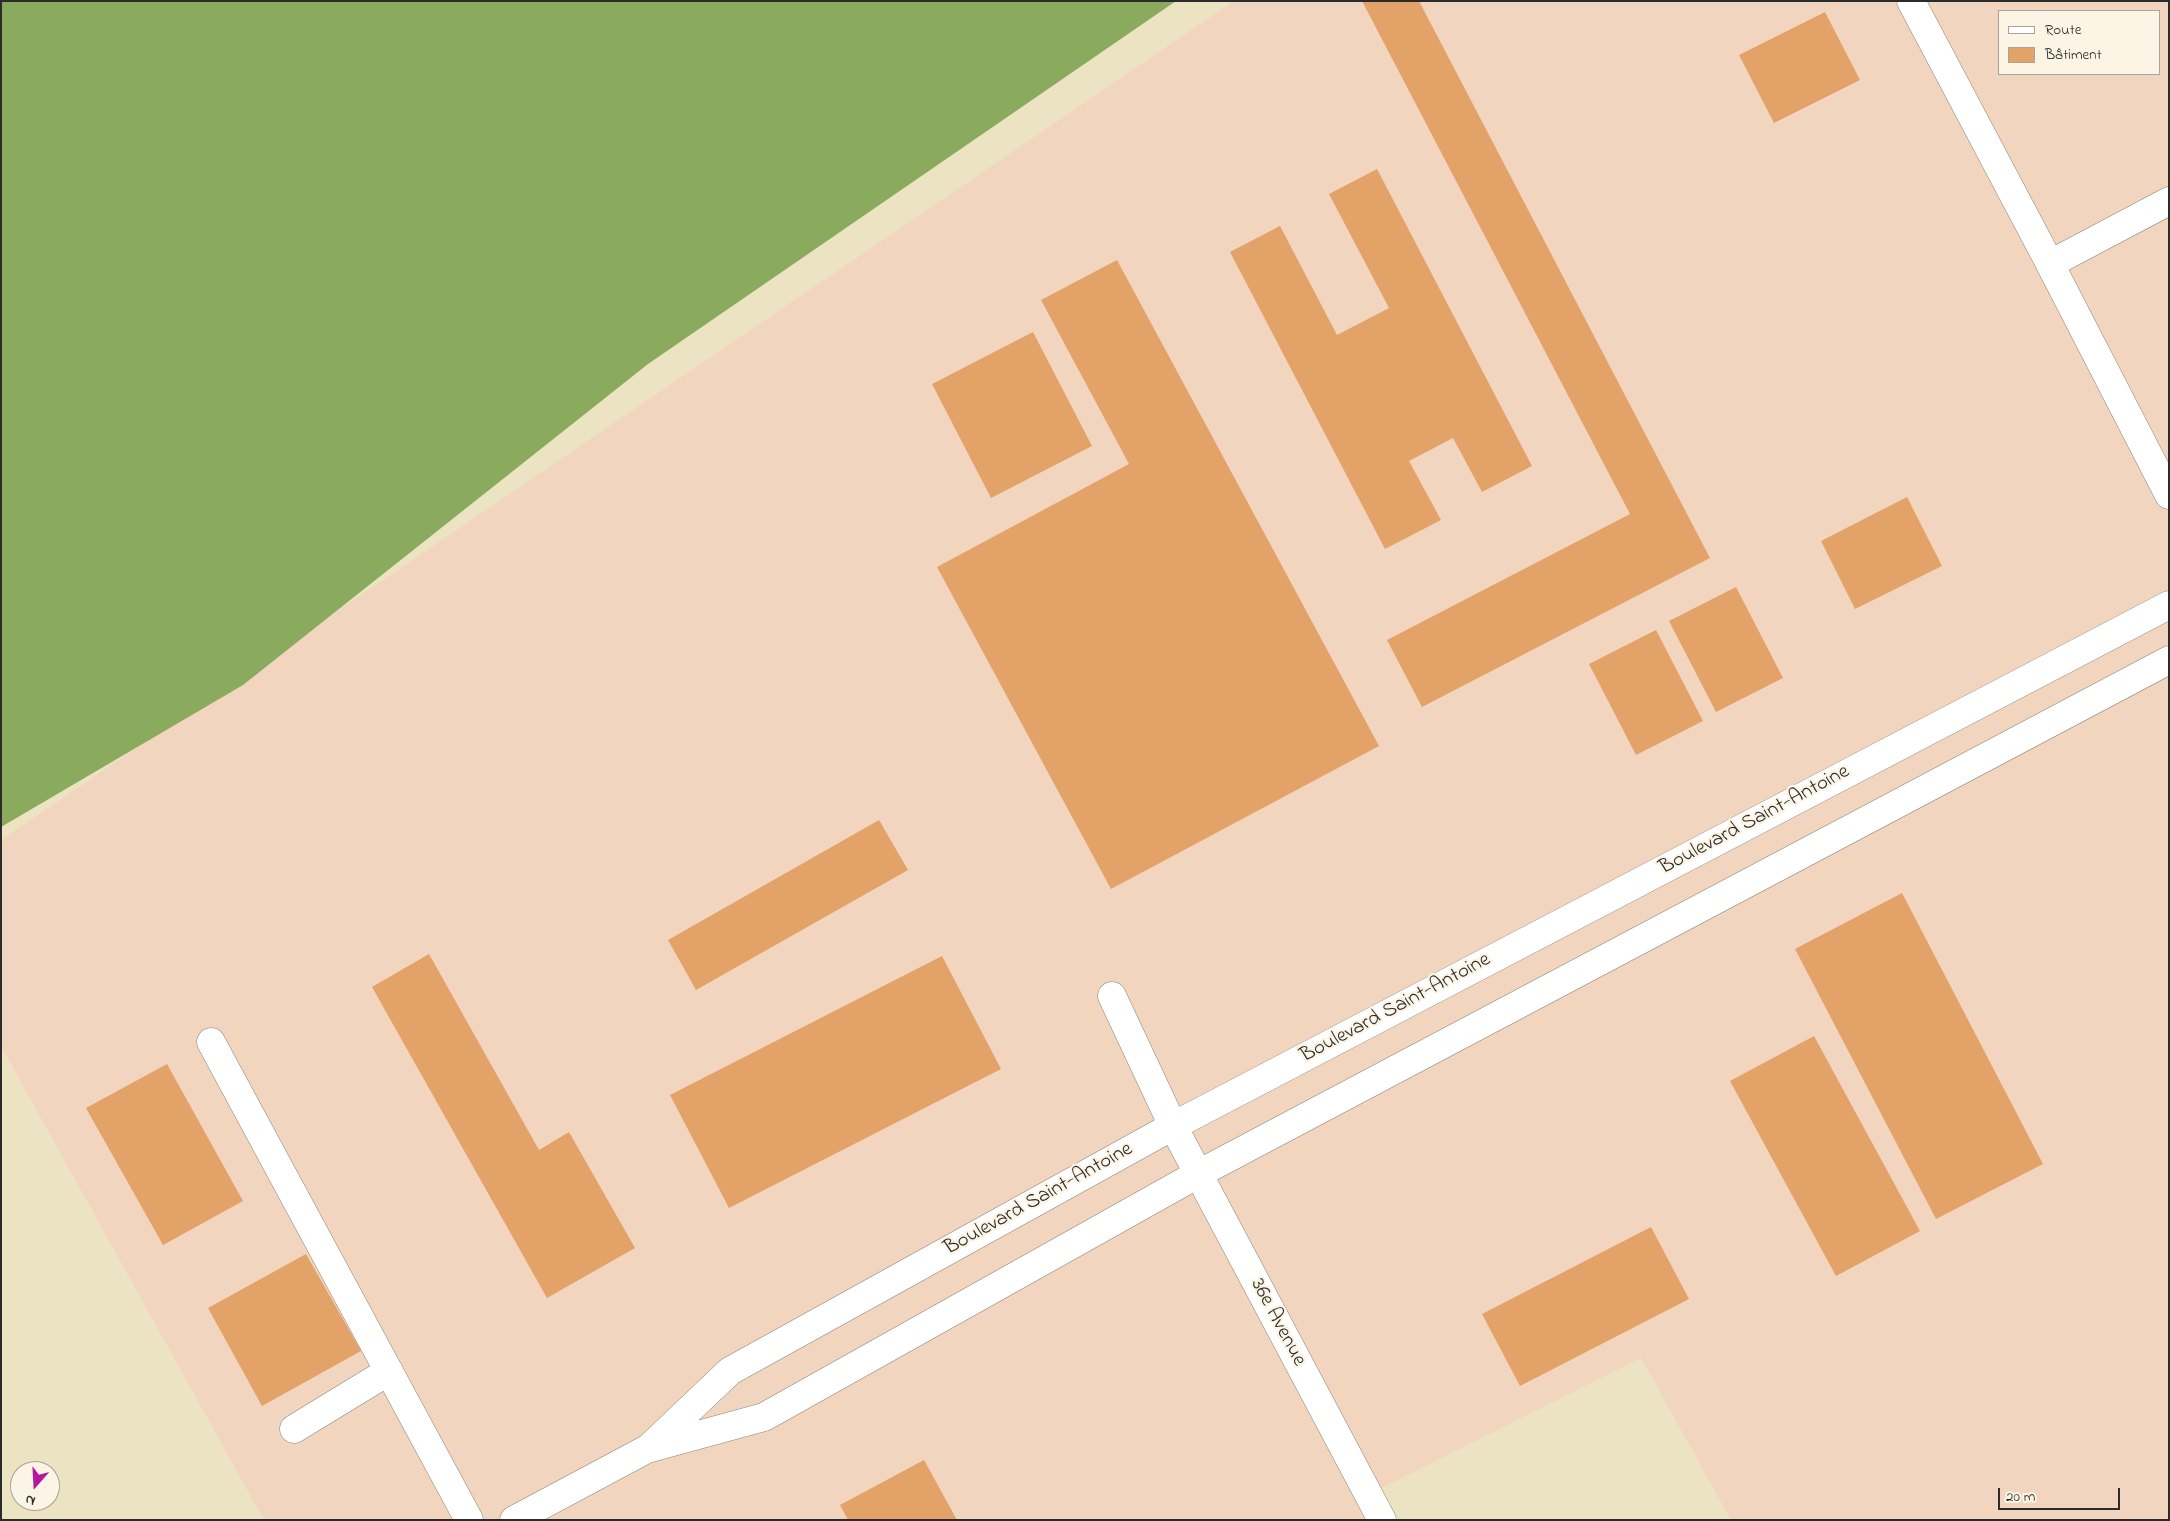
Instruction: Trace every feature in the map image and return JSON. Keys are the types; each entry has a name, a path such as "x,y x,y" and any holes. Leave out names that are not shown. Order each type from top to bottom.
{"main road":[{"path":"1911,1 2169,495"},
{"path":"2050,264 2169,201"},
{"name":"Boulevard Saint-Antoine","path":"647,1449 730,1371 1173,1126 2169,605"},
{"name":"Boulevard Saint-Antoine","path":"514,1520 647,1449 764,1417 1198,1174 2169,660"},
{"name":"36e Avenue","path":"1112,996 1173,1126 1382,1520"},
{"path":"211,1042 469,1520"},
{"path":"294,1429 389,1371"}],"shaded area":[{"path":"1234,1 2169,1 2169,1520 1731,1520 1641,1358 1366,1496 1380,1520 264,1520 1,1046 1,840"}],"green space":[{"path":"1,1 1176,1 648,364 243,685 1,827"}],"building":[{"path":"1362,1 1419,1 1710,558 1422,707 1387,640 1630,514"},
{"path":"1825,12 1860,80 1774,123 1739,55"},
{"path":"1377,169 1532,466 1482,492 1453,438 1409,461 1441,520 1385,549 1230,252 1280,226 1337,335 1389,308 1329,194"},
{"path":"1117,260 1379,746 1111,889 937,567 1129,464 1041,300"},
{"path":"1033,332 1092,446 991,498 932,384"},
{"path":"1907,497 1942,566 1855,609 1821,541"},
{"path":"1736,587 1783,678 1716,712 1669,621"},
{"path":"1656,630 1703,721 1636,755 1589,664"},
{"path":"879,820 908,870 696,990 668,940"},
{"path":"1902,893 2043,1164 1936,1219 1795,949"},
{"path":"429,954 539,1150 569,1132 635,1248 547,1298 372,987"},
{"path":"942,956 1001,1069 729,1208 670,1095"},
{"path":"1814,1036 1920,1231 1836,1276 1730,1081"},
{"path":"167,1064 243,1201 163,1245 86,1108"},
{"path":"1651,1227 1689,1299 1520,1386 1482,1314"},
{"path":"306,1254 361,1351 262,1406 208,1308"},
{"path":"924,1460 957,1520 848,1520 840,1505"}]}
